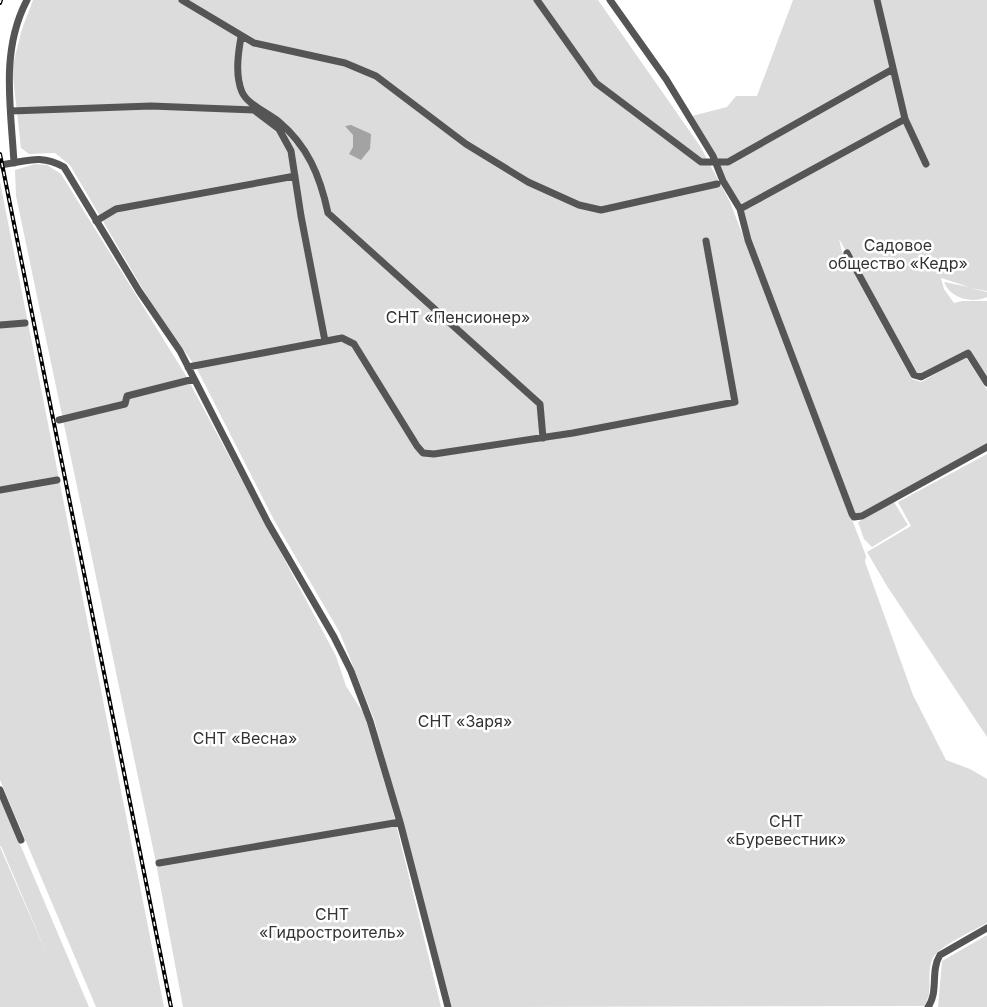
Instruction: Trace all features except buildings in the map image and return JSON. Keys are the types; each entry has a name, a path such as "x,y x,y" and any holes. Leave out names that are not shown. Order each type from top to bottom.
{"street":[{"path":"14,163 8,70 19,14 27,0"},
{"path":"537,0 596,83 701,162 728,162 893,69"},
{"path":"610,0 666,79 713,156 714,163 740,209 748,240 854,517 862,516 987,447"},
{"path":"877,0 905,119 926,165"},
{"path":"187,2 254,43 361,69 376,76 466,144 528,182 579,205 601,210 717,184"},
{"path":"241,37 238,78 243,95 279,122 298,140 321,179 328,213 540,404 543,438"},
{"path":"12,111 150,106 254,110 279,129 291,151 325,341"},
{"path":"740,209 905,119"},
{"path":"0,165 35,158 50,159 64,167 139,291 180,351 268,523 334,637 351,671 370,721 400,822 448,1007"},
{"path":"96,221 116,209 295,176"},
{"path":"188,367 342,338 354,344 423,453 434,454 543,438 735,402 706,240"},
{"path":"847,253 914,375 921,377 968,353 987,383"},
{"path":"0,325 25,323"},
{"path":"59,420 125,404 127,396 194,379"},
{"path":"0,490 57,480"},
{"path":"0,790 21,840"},
{"path":"159,863 400,822"},
{"path":"928,1007 933,1000 936,962 940,955 987,928"}],"green space":[{"path":"33,0 598,0 700,146 730,202 866,556 865,562 913,695 946,760 970,769 987,779 987,923 948,944 935,955 930,966 929,995 924,1006 452,1007 374,719 340,633 274,520 197,369 148,298 70,165 55,153 29,154 21,148 12,68 22,29"},
{"name":"Садовое общество «Кедр»","path":"793,0 987,0 987,291 970,288 987,292 987,297 968,300 956,296 944,282 969,287 941,278 944,289 954,303 987,301 987,379 967,350 921,375 915,373 839,239 842,252 912,379 921,382 966,357 987,390 987,445 857,515 853,513 751,240 739,201 719,170 692,116 727,107 736,96 757,96"},
{"name":"СНТ «Весна»","path":"35,164 47,165 61,174 185,374 336,656 346,686 364,714 392,808 441,1007 183,1007 155,858 16,196 15,170"},
{"path":"0,182 164,1007 96,1007 0,780"},
{"path":"987,454 987,737 867,552 911,526 898,502"},
{"path":"894,502 908,525 872,547 864,539 858,522"},
{"path":"0,797 89,1007 0,1007","holes":["1,846 49,959 0,847"]},
{"path":"987,935 987,1007 938,1007 942,961"}],"shaded area":[{"path":"351,125 371,134 370,149 361,160 349,154 353,147 353,135 345,126"}],"railway":[{"path":"0,154 171,1007"}],"park label":[{"name":"СНТ «Пенсионер»","path":"458,317"},
{"name":"СНТ «Заря»","path":"465,721"},
{"name":"СНТ «Буревестник»","path":"786,830"},
{"name":"СНТ «Гидростроитель»","path":"332,923"}]}
